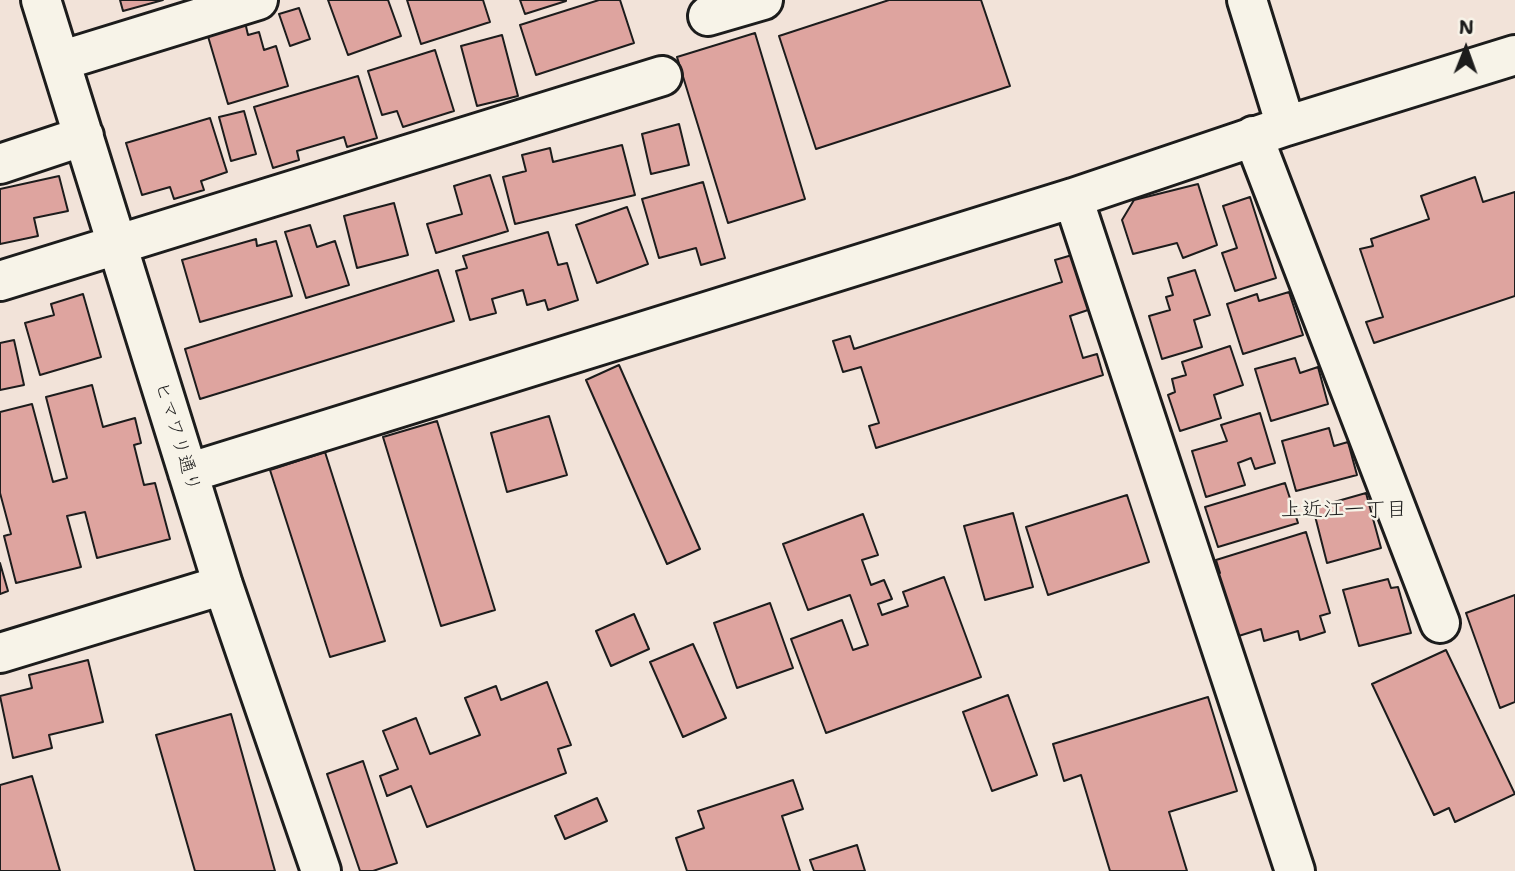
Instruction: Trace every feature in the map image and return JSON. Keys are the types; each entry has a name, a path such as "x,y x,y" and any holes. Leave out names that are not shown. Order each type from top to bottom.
{"street":[{"name":"ヒマワリ通り","path":"41,0 223,585 321,871"},
{"path":"60,61 258,0"},
{"path":"708,16 763,0"},
{"path":"1247,0 1270,131 1440,623"},
{"path":"188,473 1073,198 1270,131 1515,55"},
{"path":"0,281 662,76"},
{"path":"0,164 83,136"},
{"path":"1073,198 1295,871"},
{"path":"0,653 223,585"}],"building":[{"path":"120,0 163,0 123,11"},
{"path":"328,0 388,0 401,36 348,55"},
{"path":"407,0 483,0 490,22 421,44"},
{"path":"520,0 566,0 566,1 525,14"},
{"path":"599,0 620,0 634,43 536,75 520,25"},
{"path":"889,0 981,0 1010,86 816,149 779,36"},
{"path":"299,8 310,39 290,46 279,14"},
{"path":"245,22 248,35 259,32 264,50 276,46 288,86 228,104 207,33"},
{"path":"755,33 805,199 728,223 677,57"},
{"path":"502,35 518,96 477,106 461,46"},
{"path":"435,50 454,111 403,127 397,111 382,115 368,71"},
{"path":"358,76 377,138 347,147 344,137 297,151 299,160 273,168 254,107"},
{"path":"244,111 256,154 231,161 219,117"},
{"path":"210,118 227,172 201,181 204,190 174,199 170,187 142,195 126,143"},
{"path":"679,124 689,165 651,174 642,134"},
{"path":"622,145 635,195 515,224 503,177 526,171 522,155 550,148 553,162"},
{"path":"490,175 508,231 436,253 427,224 462,214 454,186"},
{"path":"59,176 68,211 34,218 38,236 0,244 0,189"},
{"path":"1475,177 1483,202 1515,192 1515,296 1374,343 1366,322 1383,317 1360,249 1373,246 1371,239 1429,219 1421,196"},
{"path":"703,182 725,258 701,265 696,248 659,258 642,199"},
{"path":"1198,184 1217,245 1183,258 1177,243 1133,254 1122,220 1134,200"},
{"path":"1250,197 1276,278 1235,291 1222,253 1237,248 1223,206"},
{"path":"394,203 408,255 357,268 344,216"},
{"path":"627,207 648,264 597,283 576,225"},
{"path":"310,225 317,247 335,241 349,285 306,298 285,232"},
{"path":"548,232 558,265 567,263 578,300 548,310 545,300 527,305 523,290 492,299 496,313 470,320 456,271 467,268 463,256"},
{"path":"256,239 257,246 276,241 292,296 200,322 182,260"},
{"path":"1079,253 1097,307 1070,316 1083,358 1097,354 1103,375 876,448 869,426 879,423 861,367 843,372 833,341 850,336 854,349 1062,282 1055,260"},
{"path":"438,270 454,321 200,399 185,349"},
{"path":"1195,270 1210,315 1194,320 1202,347 1162,359 1149,316 1170,310 1166,297 1173,295 1168,278"},
{"path":"1289,292 1303,335 1243,354 1227,304 1257,294 1259,301"},
{"path":"83,294 101,357 40,375 25,323 54,315 51,304"},
{"path":"14,340 24,385 0,390 0,343"},
{"path":"1230,346 1243,385 1214,395 1221,418 1180,431 1168,395 1175,392 1172,379 1186,375 1182,362"},
{"path":"1295,358 1300,373 1318,367 1328,404 1271,421 1255,369"},
{"path":"619,365 700,549 667,564 586,380"},
{"path":"92,385 103,427 135,418 141,443 134,445 144,485 155,483 170,539 97,558 85,512 67,516 81,567 16,583 4,536 11,534 0,493 0,412 32,404 53,482 67,478 46,397"},
{"path":"1260,413 1275,463 1255,469 1251,458 1238,463 1245,485 1206,497 1192,451 1227,441 1221,425"},
{"path":"549,416 567,475 507,492 491,433"},
{"path":"437,421 495,610 441,626 383,437"},
{"path":"1329,428 1334,446 1348,442 1357,475 1296,491 1282,441"},
{"path":"325,452 385,641 330,657 270,470"},
{"path":"1285,483 1298,523 1218,547 1205,507"},
{"path":"1366,493 1381,548 1327,563 1313,508"},
{"path":"1127,495 1149,562 1048,595 1026,527"},
{"path":"1013,513 1033,587 985,600 964,526"},
{"path":"863,514 878,555 862,560 871,585 884,580 892,599 878,604 882,615 908,606 903,592 944,577 981,677 826,733 791,639 842,620 853,650 868,645 850,595 808,610 783,544"},
{"path":"1306,532 1330,613 1320,616 1325,632 1300,640 1298,631 1264,641 1261,629 1229,639 1210,576 1220,573 1216,560"},
{"path":"0,563 8,591 0,594"},
{"path":"1388,579 1391,588 1398,587 1411,633 1359,646 1343,590"},
{"path":"1515,595 1515,702 1500,708 1466,613"},
{"path":"770,603 793,668 737,688 714,623"},
{"path":"634,614 649,649 611,666 596,631"},
{"path":"693,644 726,718 683,737 650,662"},
{"path":"1446,650 1515,794 1455,822 1449,808 1434,815 1372,684"},
{"path":"88,660 103,722 49,735 52,748 13,758 0,696 32,688 29,675"},
{"path":"547,682 571,745 558,749 566,773 427,827 411,786 387,796 380,776 398,769 383,731 416,718 430,754 480,735 465,698 496,686 501,700"},
{"path":"1008,695 1037,775 992,791 963,712"},
{"path":"1208,697 1237,791 1169,812 1187,871 1110,871 1081,775 1064,781 1053,744"},
{"path":"231,714 275,871 195,871 156,735"},
{"path":"363,761 397,863 373,871 360,871 327,774"},
{"path":"32,776 60,871 0,871 0,785"},
{"path":"793,780 803,809 782,816 800,871 687,871 676,838 704,828 698,811"},
{"path":"597,798 607,821 565,839 555,816"},
{"path":"857,845 865,871 814,871 810,860"}],"district":[{"name":"上近江一丁目","path":"1344,511"}]}
